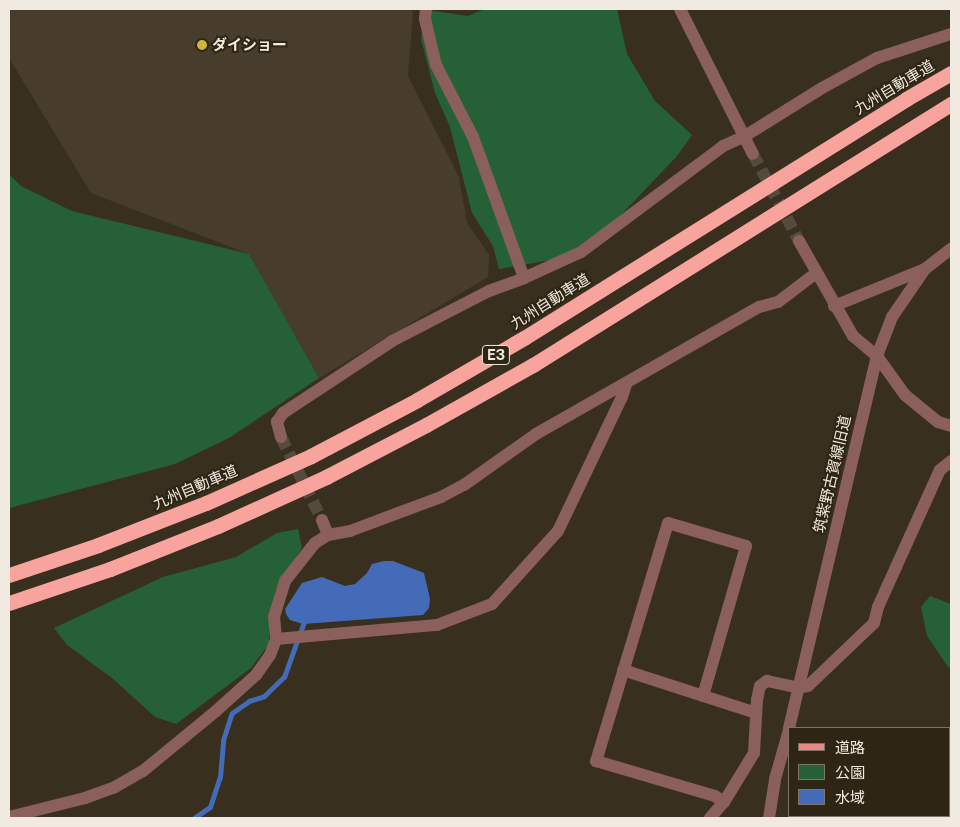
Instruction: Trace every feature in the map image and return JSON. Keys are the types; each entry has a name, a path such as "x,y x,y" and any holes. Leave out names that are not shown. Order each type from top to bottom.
{"highway":[{"name":"九州自動車道","path":"9,575 98,545 206,503 311,456 418,400 524,338 906,99 951,73"},
{"name":"E3","path":"9,603 110,569 218,526 326,477 426,425 532,365 951,104"}],"street":[{"path":"426,9 425,18 436,65 473,137 524,278"},
{"path":"680,9 753,154"},
{"path":"281,438 277,422 283,413 376,352 488,292 581,252 723,146 745,136 822,88 877,58 951,34"},
{"path":"799,241 834,306 853,336 877,356 905,395 938,422 951,426"},
{"name":"筑紫野古賀線旧道","path":"789,727 877,356 892,317 925,269 951,249"},
{"path":"834,306 925,269"},
{"path":"9,817 85,798 115,787 143,771 216,712 256,675 270,655 276,639 274,616 285,581 315,543 328,535 350,531 449,493 464,485 536,434 626,385 759,307 778,302 816,273"},
{"path":"276,639 437,625 492,604 558,532 626,385"},
{"path":"710,818 724,802 754,753 756,713 760,686 767,681 799,688 808,686 874,623 878,607 940,470 951,460"},
{"path":"322,520 328,535"},
{"path":"703,696 746,546 668,523 596,761 715,796 724,802"},
{"path":"624,670 756,713"},
{"name":"筑紫野古賀線旧道","path":"769,818 774,779 788,732"}],"shaded area":[{"path":"9,9 409,9 413,12 408,76 459,177 467,223 489,255 488,277 319,378 249,254 91,193 9,58"}],"green space":[{"path":"485,9 617,9 627,54 655,101 692,135 677,156 618,218 562,258 499,269 493,246 472,213 450,127 435,93 421,39 427,10 468,16"},
{"path":"9,174 21,186 72,211 249,254 319,378 229,438 175,464 9,508"},
{"path":"298,529 302,548 276,590 269,626 269,644 251,668 176,724 155,717 112,678 67,645 54,628 163,577 236,557 277,533"},
{"path":"930,596 951,604 951,668 948,667 927,636 921,607"}],"water":[{"path":"393,561 424,573 430,599 429,608 423,615 303,624 290,620 286,614 285,609 302,583 322,577 345,586 355,584 367,573 372,564"}],"waterway":[{"path":"194,818 210,807 220,777 223,740 232,713 249,701 264,696 284,677 305,619"}],"tunnel":[{"path":"753,154 799,241"},
{"path":"281,437 322,520"}],"place":[{"name":"ダイショー","path":"202,45"}]}
